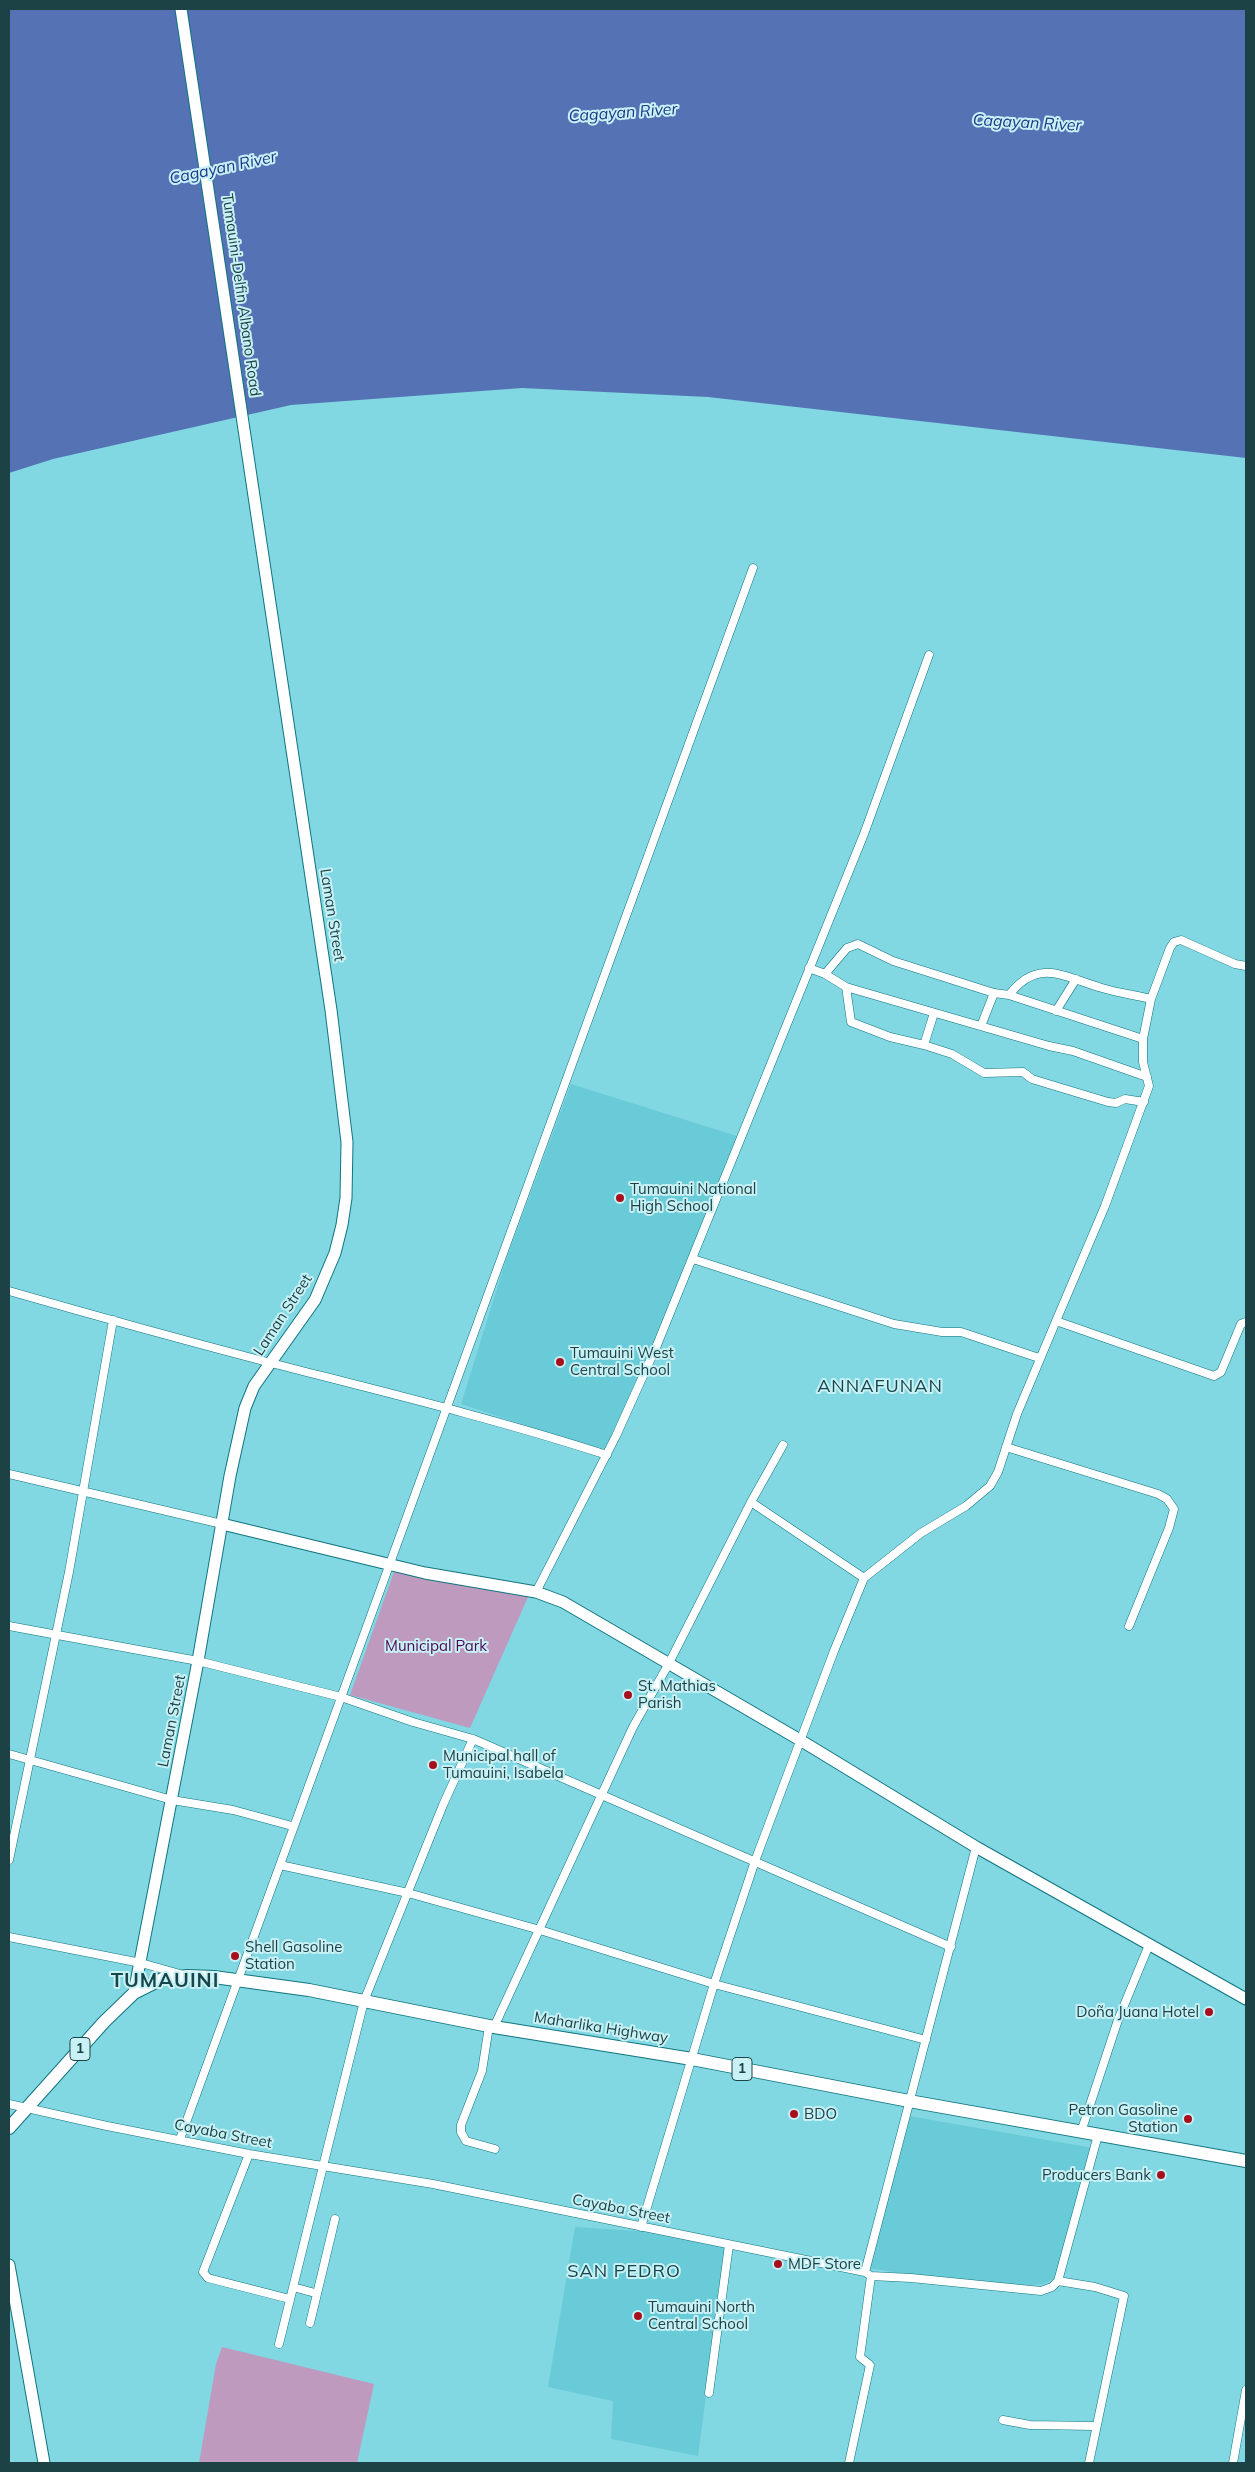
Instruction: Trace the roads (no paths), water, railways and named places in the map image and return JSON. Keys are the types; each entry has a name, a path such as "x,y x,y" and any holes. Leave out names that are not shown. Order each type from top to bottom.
{"main road":[{"name":"Tumauini-Delfin Albano Road","path":"182,9 256,497"},
{"name":"Laman Street","path":"134,1994 245,1408 254,1386 315,1300 335,1253 346,1198 347,1142 331,1010 256,497"},
{"path":"222,1524 425,1573 536,1592 580,1610 668,1665 800,1740 976,1847 1246,1999"},
{"name":"Maharlika Highway","path":"9,2128 104,2022 134,1994 162,1980 187,1976 238,1979 364,2001 492,2027 692,2059 909,2102 1246,2161"},
{"path":"9,2265 44,2463"}],"street":[{"path":"180,2139 280,1865 292,1826 341,1697 387,1564 753,568"},
{"path":"536,1592 636,1394 693,1259 864,834 929,655"},
{"path":"641,2228 714,1984 755,1862 800,1740 864,1578 921,1533 966,1506 990,1486 998,1472 1039,1358 1105,1206 1144,1102 1149,1086 1143,1062 1143,1039 1151,999 1174,942 1181,940 1235,964 1246,966"},
{"path":"825,974 847,948 858,944 893,961 994,993 1009,995 1143,1039"},
{"path":"809,968 825,974 846,987 1049,1046 1073,1051 1147,1077"},
{"path":"1009,995 1028,976 1052,971 1122,994 1151,999"},
{"path":"1056,1011 1076,979"},
{"path":"846,987 851,1022 890,1037 952,1054 984,1073 1023,1072 1032,1079 1108,1102 1116,1103 1125,1100 1144,1102"},
{"path":"981,1026 994,993"},
{"path":"924,1045 934,1013"},
{"path":"693,1259 894,1324 942,1332 961,1332 1039,1358"},
{"path":"9,1292 270,1363 446,1407 606,1455"},
{"path":"9,1860 84,1493 113,1320"},
{"path":"1056,1320 1214,1376 1221,1372 1241,1324 1246,1322"},
{"path":"495,2149 466,2140 461,2132 461,2124 482,2071 492,2027 540,1930 633,1727 668,1665 751,1502 783,1445"},
{"path":"1006,1447 1158,1494 1170,1503 1174,1509 1169,1528 1130,1626"},
{"path":"9,1474 222,1524"},
{"path":"751,1502 864,1578"},
{"path":"9,1626 198,1661 341,1697 413,1722 473,1739 951,1947"},
{"path":"279,2344 364,2001 442,1805 473,1739"},
{"path":"9,1754 30,1758 95,1779 172,1800 233,1810 292,1826"},
{"path":"849,2463 870,2365 860,2357 868,2274 909,2102 976,1847"},
{"path":"280,1865 408,1893 540,1930 714,1984 926,2040"},
{"path":"9,1937 141,1963 187,1976"},
{"path":"1081,2132 1118,2020 1149,1945"},
{"name":"Cayaba Street","path":"9,2104 107,2126 249,2154 433,2184 868,2274 1041,2291 1052,2287 1058,2281"},
{"path":"1089,2463 1095,2426 1124,2296 1095,2287 1058,2281 1098,2135"},
{"path":"249,2154 203,2272 208,2278 290,2299"},
{"path":"310,2323 315,2293 335,2219"},
{"path":"708,2393 729,2245"},
{"path":"294,2287 315,2293"},
{"path":"1233,2463 1246,2390"},
{"path":"1003,2420 1030,2425 1095,2426"}],"water":[{"name":"Cagayan River","path":"9,9 1246,9 1246,458 708,397 522,388 291,405 53,459 9,473"}],"place":[{"name":"Tumauini National High School","path":"620,1198"},
{"name":"Tumauini West Central School","path":"560,1362"},
{"name":"St. Mathias Parish","path":"628,1695"},
{"name":"Municipal hall of Tumauini, Isabela","path":"433,1765"},
{"name":"Shell Gasoline Station","path":"235,1956"},
{"name":"Doña Juana Hotel","path":"1209,2012"},
{"name":"BDO","path":"794,2114"},
{"name":"Petron Gasoline Station","path":"1188,2119"},
{"name":"Producers Bank","path":"1161,2175"},
{"name":"MDF Store","path":"778,2264"},
{"name":"Tumauini North Central School","path":"638,2316"}],"district":[{"name":"ANNAFUNAN","path":"880,1387"},
{"name":"TUMAUINI","path":"165,1981"},
{"name":"SAN PEDRO","path":"624,2272"}],"park label":[{"name":"Municipal Park","path":"436,1646"}]}
